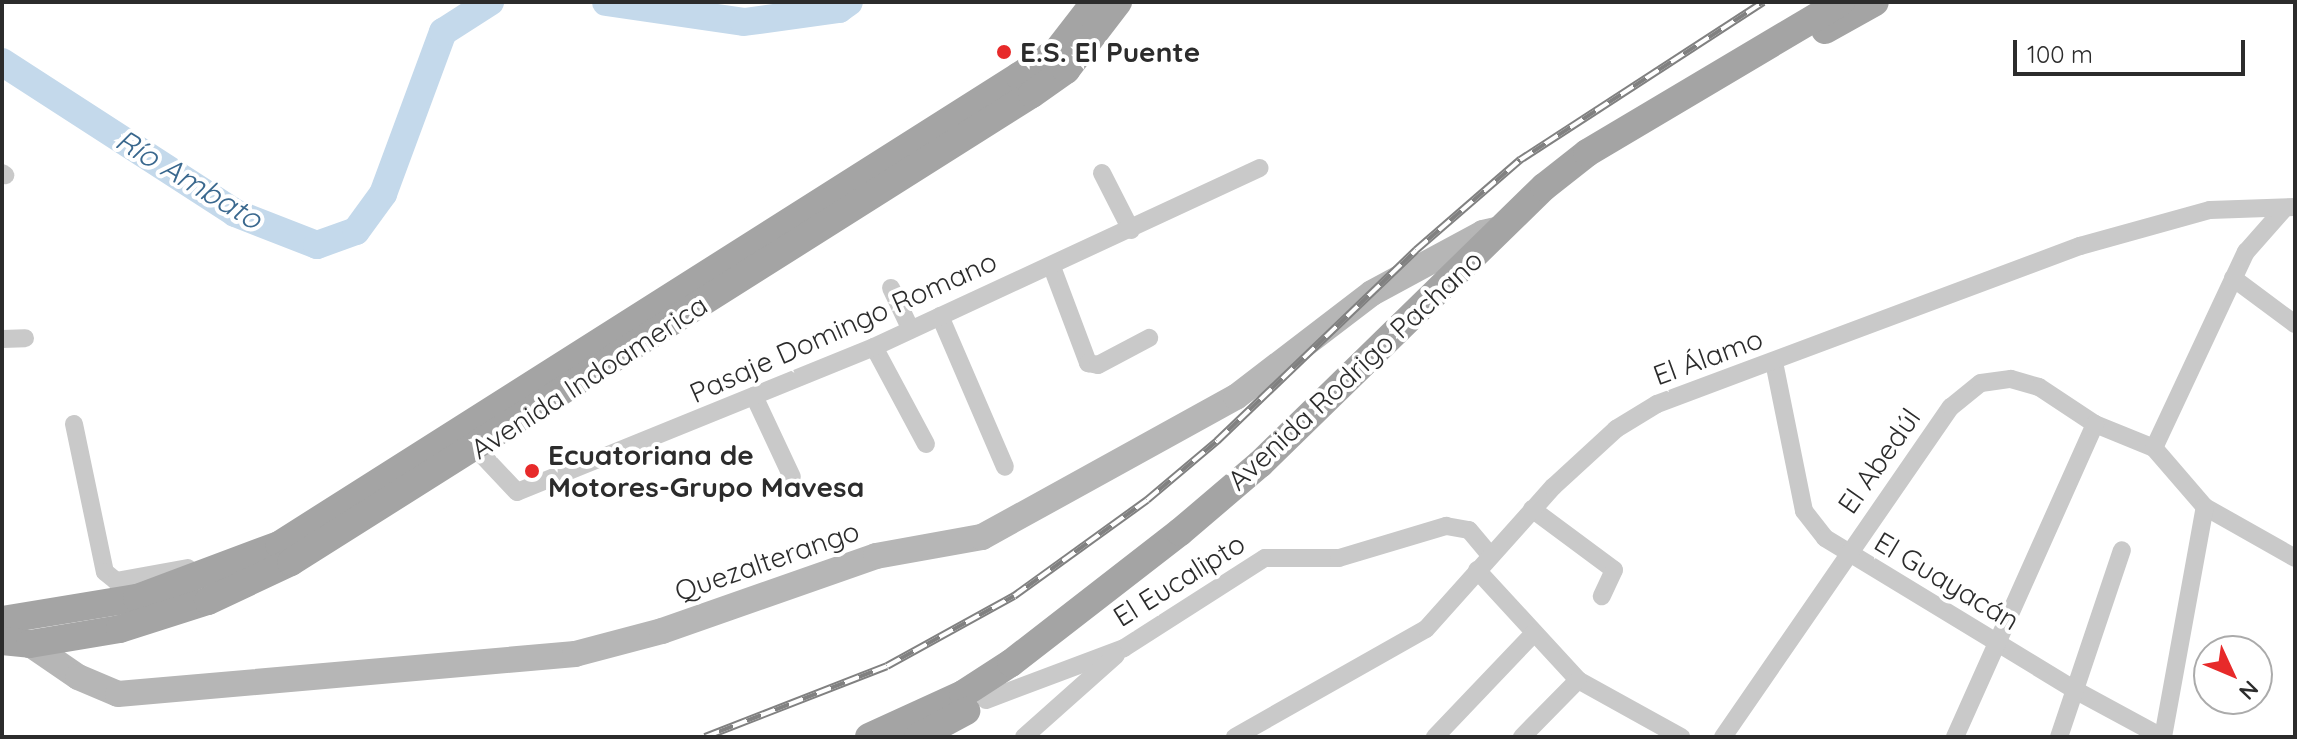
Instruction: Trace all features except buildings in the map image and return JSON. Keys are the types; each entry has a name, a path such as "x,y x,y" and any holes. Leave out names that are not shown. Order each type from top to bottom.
{"main road":[{"name":"Avenida Indoamerica","path":"16,642 120,629 208,601 291,562 1057,51 1095,2"},
{"name":"Avenida Indoamerica","path":"2,620 137,598 215,572 279,545 382,482 469,441 1066,70 1118,2"},
{"name":"Avenida Rodrigo Pachano","path":"869,737 963,694 1011,663 1180,532 1260,464 1587,153 1841,2"},
{"name":"Avenida Rodrigo Pachano","path":"918,737 986,700 1175,558 1283,464 1572,183 1627,143 1875,2"}],"street":[{"name":"Pasaje Domingo Romano","path":"469,441 517,492 874,347 1260,168"},
{"path":"1102,173 1131,230"},
{"path":"2289,209 2263,230 2233,278 2154,448 2205,507 2295,558"},
{"name":"El Álamo","path":"1235,737 1412,640 1532,509 1616,429 1657,404 2144,226 2210,210 2289,209"},
{"name":"Quezalterango","path":"16,642 78,677 118,694 575,654 662,631 876,556 982,537 1236,397 1372,293 1483,233 1504,229"},
{"path":"1052,267 1088,363 1098,365 1149,338"},
{"path":"2233,278 2295,324"},
{"path":"891,288 910,328"},
{"path":"940,316 1005,467"},
{"path":"2,339 25,338"},
{"path":"874,347 926,444"},
{"name":"El Guayacán","path":"1774,362 1804,511 1825,538 2075,690 2163,737"},
{"name":"El Abedúl","path":"1723,737 1951,407 1981,383 2011,379 2039,387 2095,424 2154,448"},
{"path":"754,396 792,477"},
{"path":"74,424 100,560 116,581 215,560 295,525 368,480 382,482"},
{"path":"1955,737 2095,424"},
{"path":"2163,737 2205,507"},
{"path":"1532,509 1614,570 1602,596"},
{"name":"El Eucalipto","path":"986,700 1124,648 1265,558 1339,558 1446,526 1469,530 1490,555"},
{"path":"2059,737 2122,550"},
{"path":"1477,570 1578,680 1681,737"},
{"path":"1435,737 1534,633"},
{"path":"1024,737 1124,648"},
{"path":"1522,737 1578,680"}],"waterway":[{"name":"Río Ambato","path":"2,62 235,213 317,245 356,231 383,194 443,32 490,2"},
{"name":"Río Ambato","path":"606,2 744,22 839,9 849,2"}],"railway":[{"path":"705,737 887,666 1014,596 1147,500 1217,441 1416,250 1520,160 1763,2"}],"place":[{"name":"E.S. El Puente","path":"1004,52"},
{"name":"Ecuatoriana de Motores-Grupo Mavesa","path":"532,471"}]}
